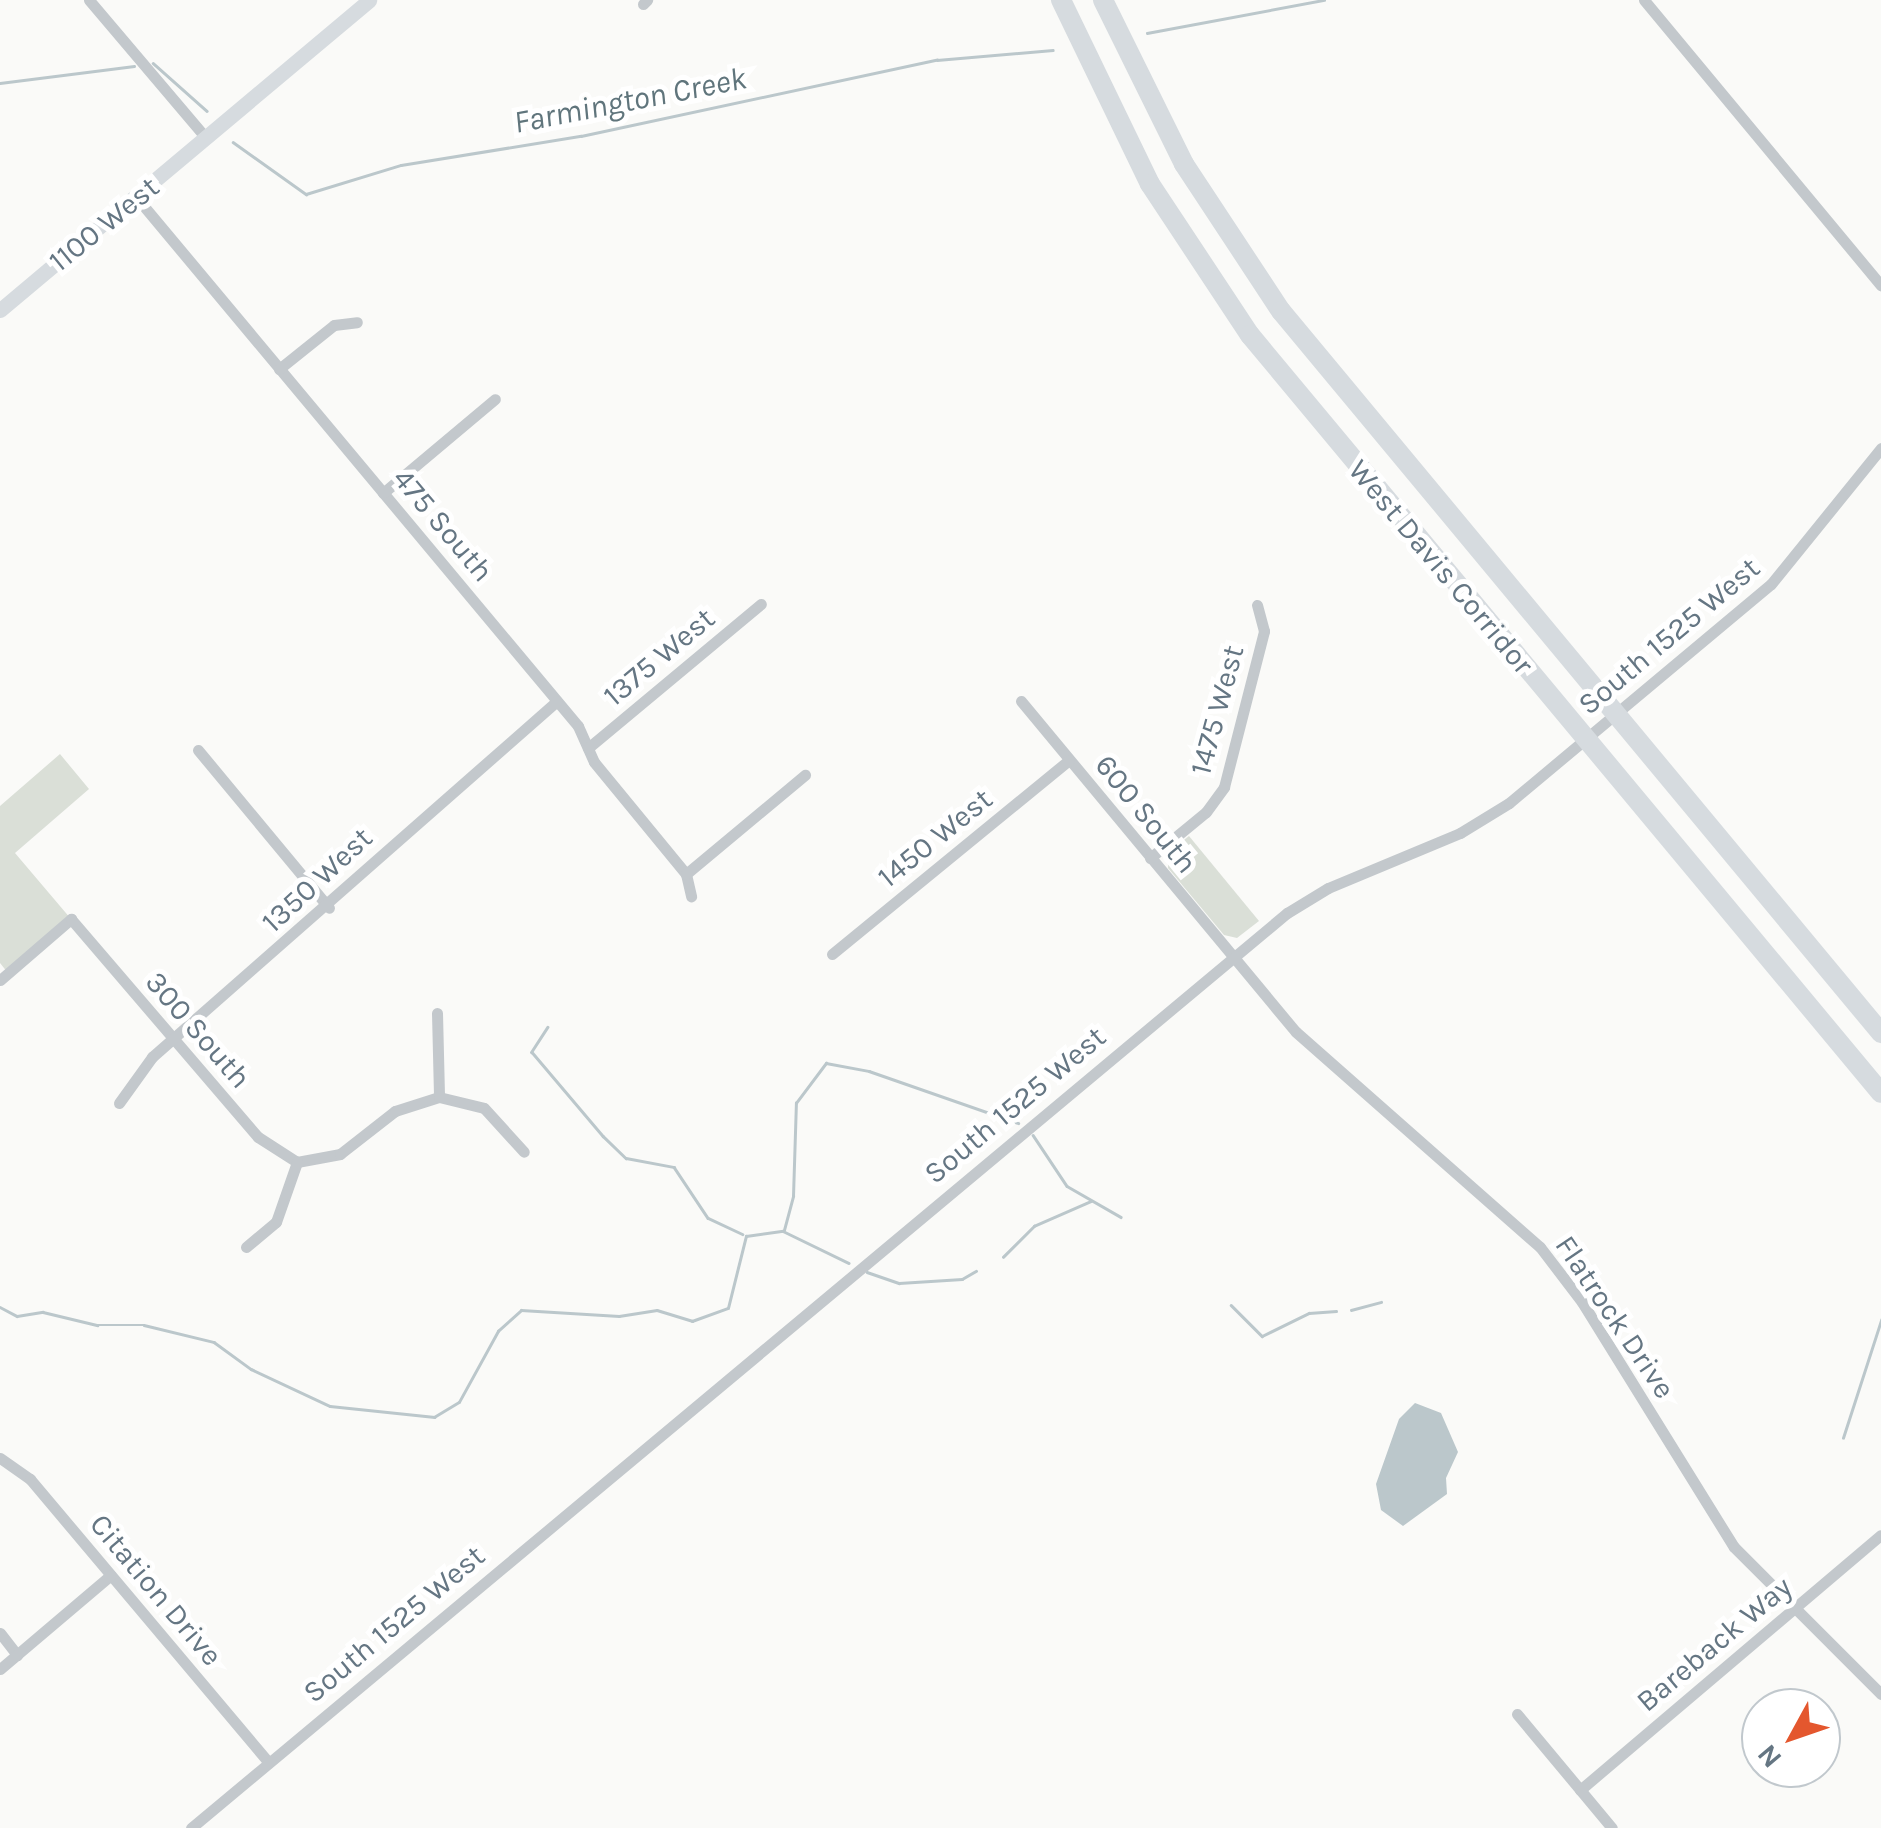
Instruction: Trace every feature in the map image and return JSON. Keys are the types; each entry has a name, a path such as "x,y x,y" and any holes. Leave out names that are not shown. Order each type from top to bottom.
{"highway":[{"name":"West Davis Corridor","path":"1060,0 1150,184 1250,335 1881,1093"},
{"name":"West Davis Corridor","path":"1103,0 1184,164 1281,311 1881,1034"}],"street":[{"path":"89,0 205,136"},
{"name":"1100 West","path":"0,310 369,0"},
{"path":"1644,0 1881,285"},
{"name":"475 South","path":"136,198 557,700 588,748 686,874 691,896"},
{"path":"279,369 334,324 357,322"},
{"path":"383,493 495,398"},
{"name":"South 1525 West","path":"190,1828 1232,958 1315,894 1474,827 1556,764 1785,570 1881,448"},
{"name":"1375 West","path":"588,748 760,604"},
{"name":"1475 West","path":"1150,858 1212,807 1224,787 1264,631 1257,605"},
{"name":"1350 West","path":"119,1103 137,1072 329,908 417,818 557,700"},
{"name":"600 South","path":"1021,701 1232,958"},
{"path":"198,750 329,908"},
{"name":"1450 West","path":"832,954 1069,760"},
{"path":"686,874 805,775"},
{"name":"300 South","path":"3,972 71,919 258,1137 297,1162"},
{"name":"Flatrock Drive","path":"1232,958 1309,1046 1540,1248 1582,1302 1719,1527 1792,1610 1881,1694"},
{"path":"437,1013 439,1097"},
{"path":"246,1247 276,1222 297,1162 340,1154 395,1110 439,1097 484,1108 524,1152"},
{"name":"Citation Drive","path":"0,1458 30,1478 268,1762"},
{"name":"Bareback Way","path":"1580,1790 1881,1536"},
{"path":"0,1668 111,1575"},
{"path":"0,1633 17,1654"},
{"path":"1516,1714 1612,1828"}],"shaded area":[{"path":"60,754 89,789 15,853 71,919 8,973 0,963 0,806"},
{"path":"1189,836 1259,921 1237,938 1224,935 1168,868 1169,852"},
{"path":"1415,1403 1441,1413 1458,1452 1446,1478 1447,1494 1403,1526 1381,1510 1376,1484 1399,1419"}],"waterway":[{"name":"Farmington Creek","path":"1147,33 1324,0"},
{"name":"Farmington Creek","path":"233,142 306,194 401,165 581,136 937,60 1053,50"},
{"name":"Farmington Creek","path":"153,63 207,111"},
{"name":"Farmington Creek","path":"0,83 134,66"},
{"path":"548,1027 532,1052 603,1136 626,1158 674,1167 708,1218 743,1234"},
{"path":"784,1230 793,1196 796,1103 826,1063 869,1071 1018,1123"},
{"path":"1033,1135 1067,1186 1121,1217"},
{"path":"1003,1257 1034,1226 1091,1201"},
{"path":"0,1307 17,1316 43,1312 97,1325 144,1325 214,1342 251,1369 330,1406 434,1417 459,1402 498,1331 521,1310 619,1316 657,1310 692,1321 728,1308 746,1236 783,1231 849,1263"},
{"path":"867,1272 899,1283 962,1279 976,1271"},
{"path":"1351,1310 1381,1302"},
{"path":"1231,1305 1262,1336 1309,1313 1336,1311"},
{"path":"1843,1438 1881,1320"}]}
